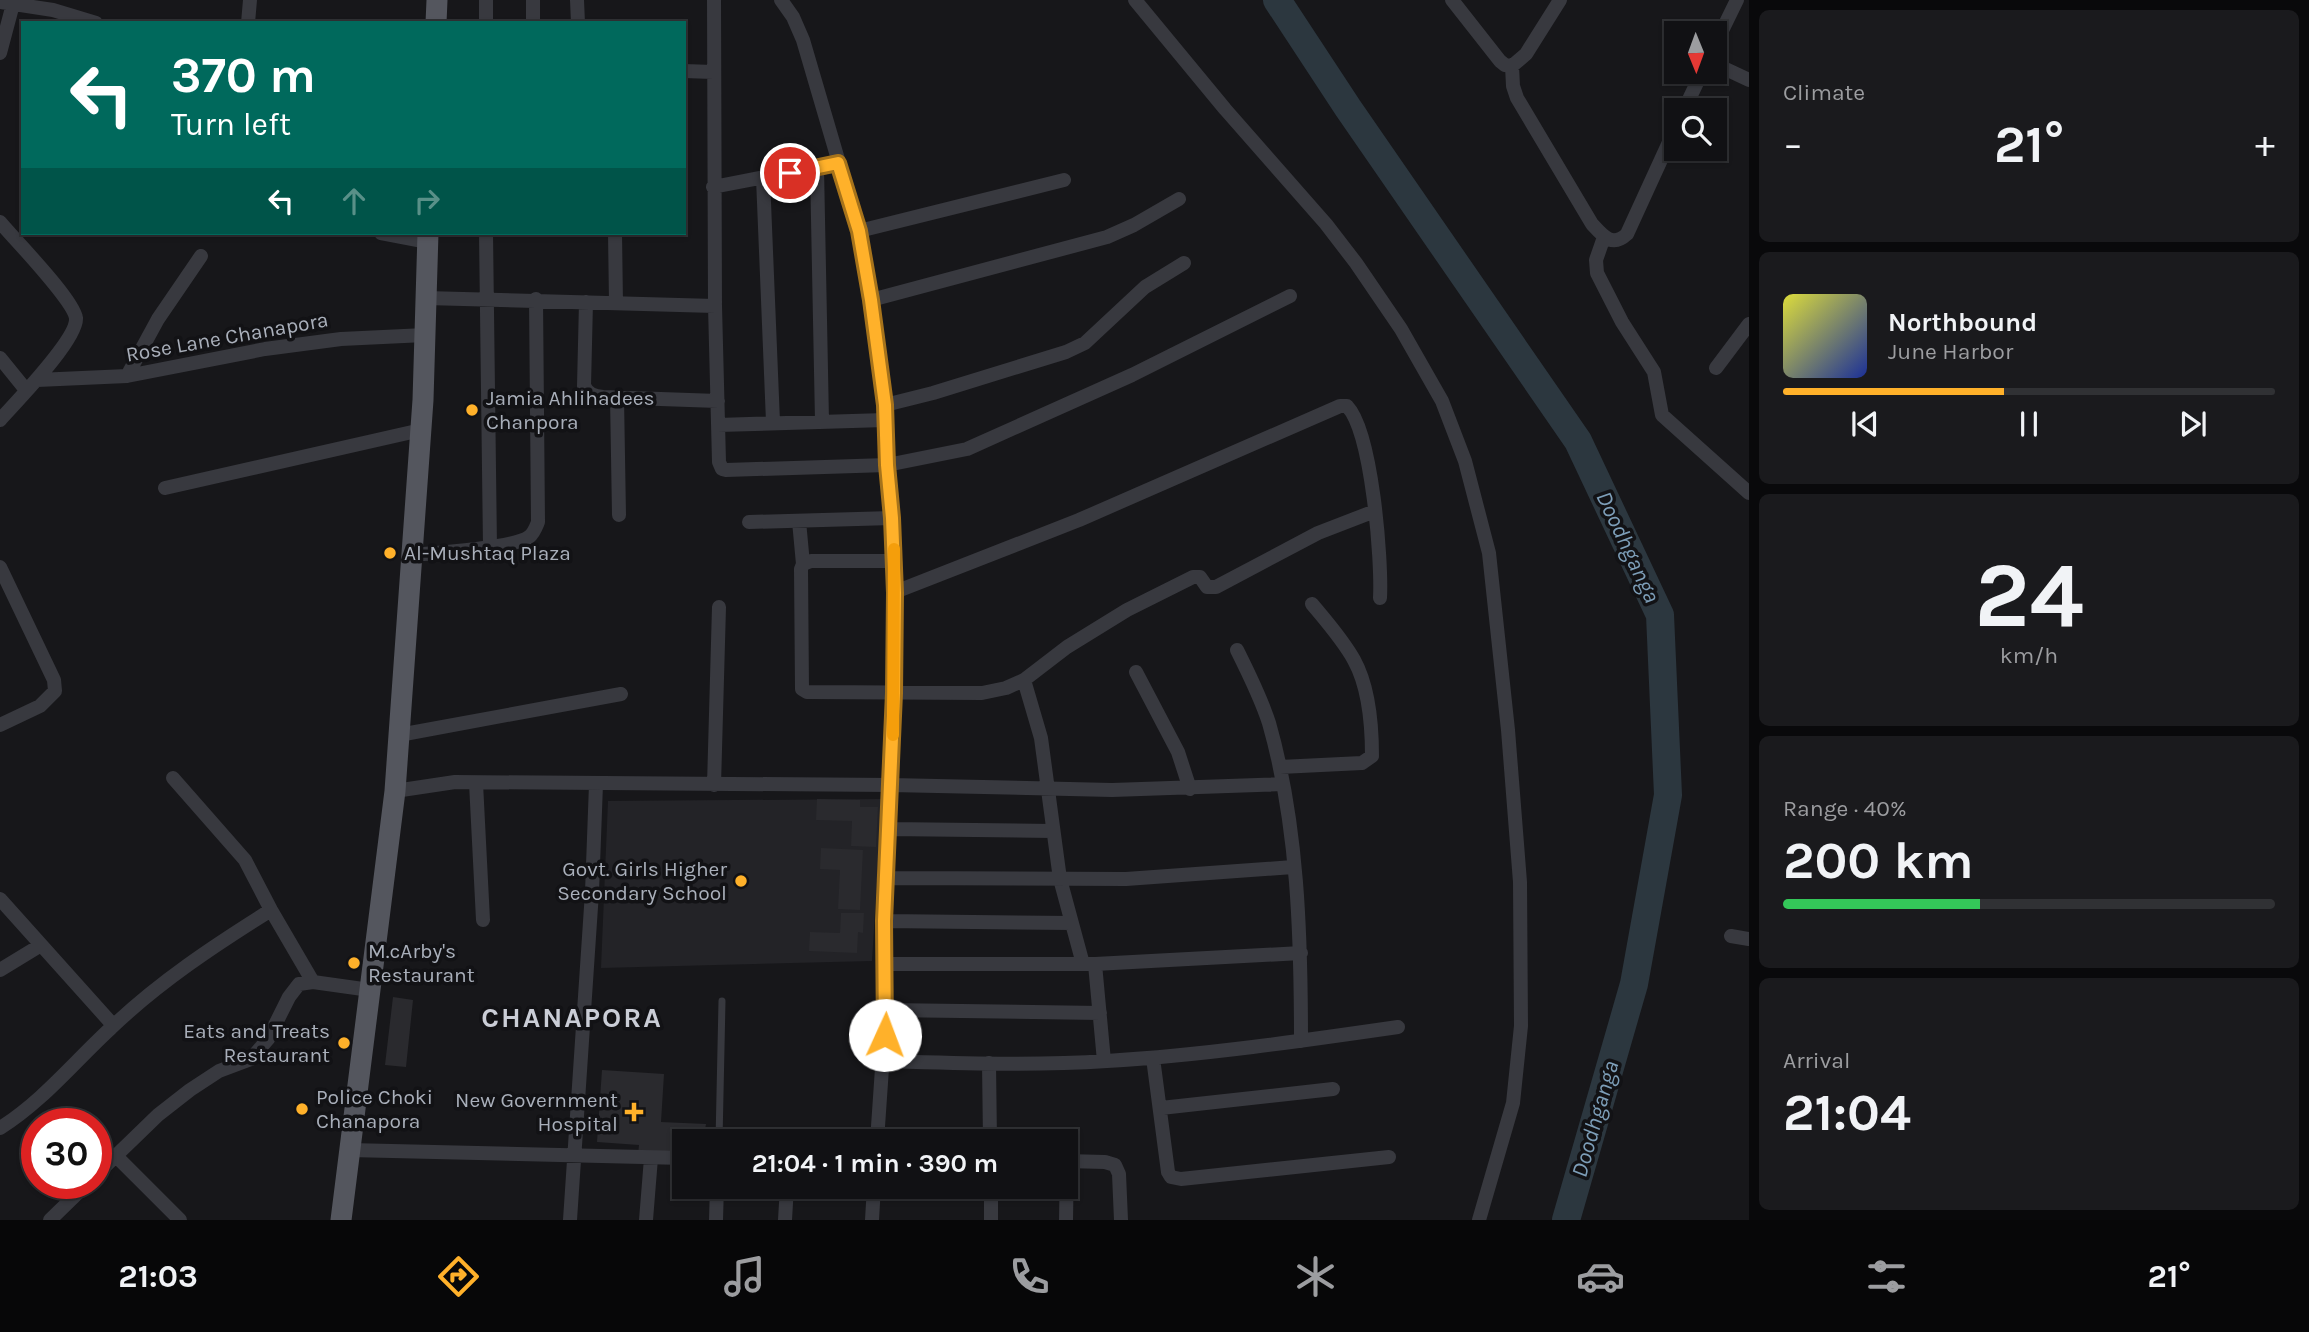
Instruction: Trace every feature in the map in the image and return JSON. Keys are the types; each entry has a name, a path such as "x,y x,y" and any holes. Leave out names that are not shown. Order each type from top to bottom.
{"main road":[{"path":"436,21 437,0"},
{"path":"341,1220 395,791 421,430 428,238"}],"street":[{"path":"248,21 250,0"},
{"path":"486,0 486,21"},
{"path":"533,0 533,21"},
{"path":"577,0 578,21"},
{"path":"714,0 715,306 719,462 722,469 887,465 967,449 1132,375 1290,296"},
{"path":"781,0 793,17 803,40 859,231 885,412 895,593 891,785 884,921 886,1010 878,1129"},
{"path":"1135,0 1225,109 1326,224 1356,263 1401,329 1442,401 1465,461 1489,554 1508,730 1520,882 1521,1026 1513,1103 1479,1220"},
{"path":"1452,0 1500,61 1512,66 1525,54 1560,0"},
{"path":"1727,21 1737,0"},
{"path":"0,53 6,3 53,10 89,21"},
{"path":"1512,66 1513,86 1517,97 1592,224 1612,242 1621,240 1627,234 1664,153"},
{"path":"1727,70 1749,80"},
{"path":"686,71 713,72"},
{"path":"713,187 838,163"},
{"path":"817,168 822,421"},
{"path":"763,178 773,422"},
{"path":"859,231 1064,180"},
{"path":"871,300 1107,237 1179,199"},
{"path":"0,222 68,302 76,320 74,331 32,385 0,420"},
{"path":"400,235 428,238"},
{"path":"486,235 490,547"},
{"path":"615,235 616,303"},
{"path":"1604,237 1596,260 1597,273 1622,322 1654,372 1662,415 1749,493"},
{"path":"127,376 158,319 201,256"},
{"path":"718,425 822,421 885,412 933,393 1066,352 1085,343 1134,295 1184,263"},
{"path":"426,298 715,306"},
{"path":"412,555 490,547 529,537 538,522 536,299"},
{"path":"586,302 584,386 587,391 594,396 718,401"},
{"path":"1716,368 1749,324"},
{"name":"Rose Lane Chanapora","path":"32,385 127,376 265,349 341,339 425,335"},
{"path":"0,358 32,385"},
{"path":"617,397 620,515"},
{"path":"895,593 1079,520 1340,406 1347,406 1366,452 1375,511 1381,574 1380,598"},
{"path":"165,488 421,430"},
{"path":"799,521 803,564 802,689 807,692 982,693 1006,688 1024,680 1067,647 1107,622 1193,577 1200,578 1208,587 1216,587 1318,533 1375,511"},
{"path":"749,522 892,518"},
{"path":"803,564 811,561 895,561"},
{"path":"0,567 54,680 55,691 40,706 0,725"},
{"path":"1280,768 1362,763 1371,756 1372,739 1366,695 1355,662 1312,604"},
{"path":"714,785 719,607"},
{"path":"1237,650 1255,685 1268,721 1283,784 1301,953 1301,1041"},
{"path":"1136,671 1178,752 1190,789"},
{"path":"1024,680 1041,737 1060,879 1072,923 1089,964 1100,1013 1104,1061"},
{"path":"399,735 621,694"},
{"path":"173,778 245,860 313,982"},
{"path":"395,791 455,782 1190,789 1283,784"},
{"path":"476,783 483,920"},
{"path":"570,1220 592,892 596,784"},
{"path":"888,829 1052,831"},
{"path":"887,878 1126,879 1293,867"},
{"path":"0,900 113,1025"},
{"path":"0,1128 27,1109 113,1025 188,964 271,910"},
{"path":"884,921 1072,923"},
{"path":"1731,936 1749,939"},
{"path":"0,970 41,945"},
{"path":"884,964 1089,964 1301,953"},
{"path":"112,1160 158,1115 203,1081 219,1071 251,1059 268,1039 299,984 313,982 370,990"},
{"path":"886,1010 1100,1013"},
{"path":"883,1061 989,1063 1153,1058 1398,1027"},
{"path":"1153,1058 1168,1172 1171,1177 1181,1180 1390,1157"},
{"path":"989,1063 990,1129"},
{"path":"1161,1108 1333,1089"},
{"path":"349,1150 672,1158"},
{"path":"116,1156 180,1220"},
{"path":"646,1220 651,1158"},
{"path":"1078,1161 1115,1165 1119,1174 1121,1220"},
{"path":"50,1220 72,1199"},
{"path":"716,1220 717,1199"},
{"path":"785,1220 786,1199"},
{"path":"872,1220 873,1199"},
{"path":"991,1199 991,1220"},
{"path":"1066,1199 1066,1220"}],"lane":[{"path":"719,1129 722,1001"}],"shaded area":[{"name":"Govt. Girls Higher Secondary School","path":"882,799 872,961 601,968 608,801"}],"building":[{"path":"817,799 860,800 860,807 878,807 876,847 851,846 852,821 816,820"},
{"path":"821,848 863,850 860,910 838,909 840,870 820,869"},
{"path":"841,913 864,913 863,933 858,932 857,953 809,951 810,932 840,933"},
{"path":"393,997 413,1000 406,1067 385,1065"},
{"path":"602,1070 664,1074 661,1122 706,1124 705,1129 672,1129 672,1154 638,1155 639,1145 597,1142"}],"waterway":[{"name":"Doodhganga","path":"1277,0 1348,108 1578,441 1660,615 1668,795 1634,984 1566,1220"}],"slow traffic":[{"path":"893,735 894,549"}],"place":[{"name":"Jamia Ahlihadees Chanpora","path":"472,410"},
{"name":"Al-Mushtaq Plaza","path":"390,553"},
{"name":"Govt. Girls Higher Secondary School","path":"741,881"},
{"name":"M.cArby's Restaurant","path":"354,963"},
{"name":"Eats and Treats Restaurant","path":"344,1043"},
{"name":"Police Choki Chanapora","path":"302,1109"},
{"name":"New Government Hospital","path":"634,1112"}],"district":[{"name":"CHANAPORA","path":"572,1017"}],"route":[{"path":"790,173 838,163 859,231 885,405 895,593 894,693 884,921 885,1035"}]}
